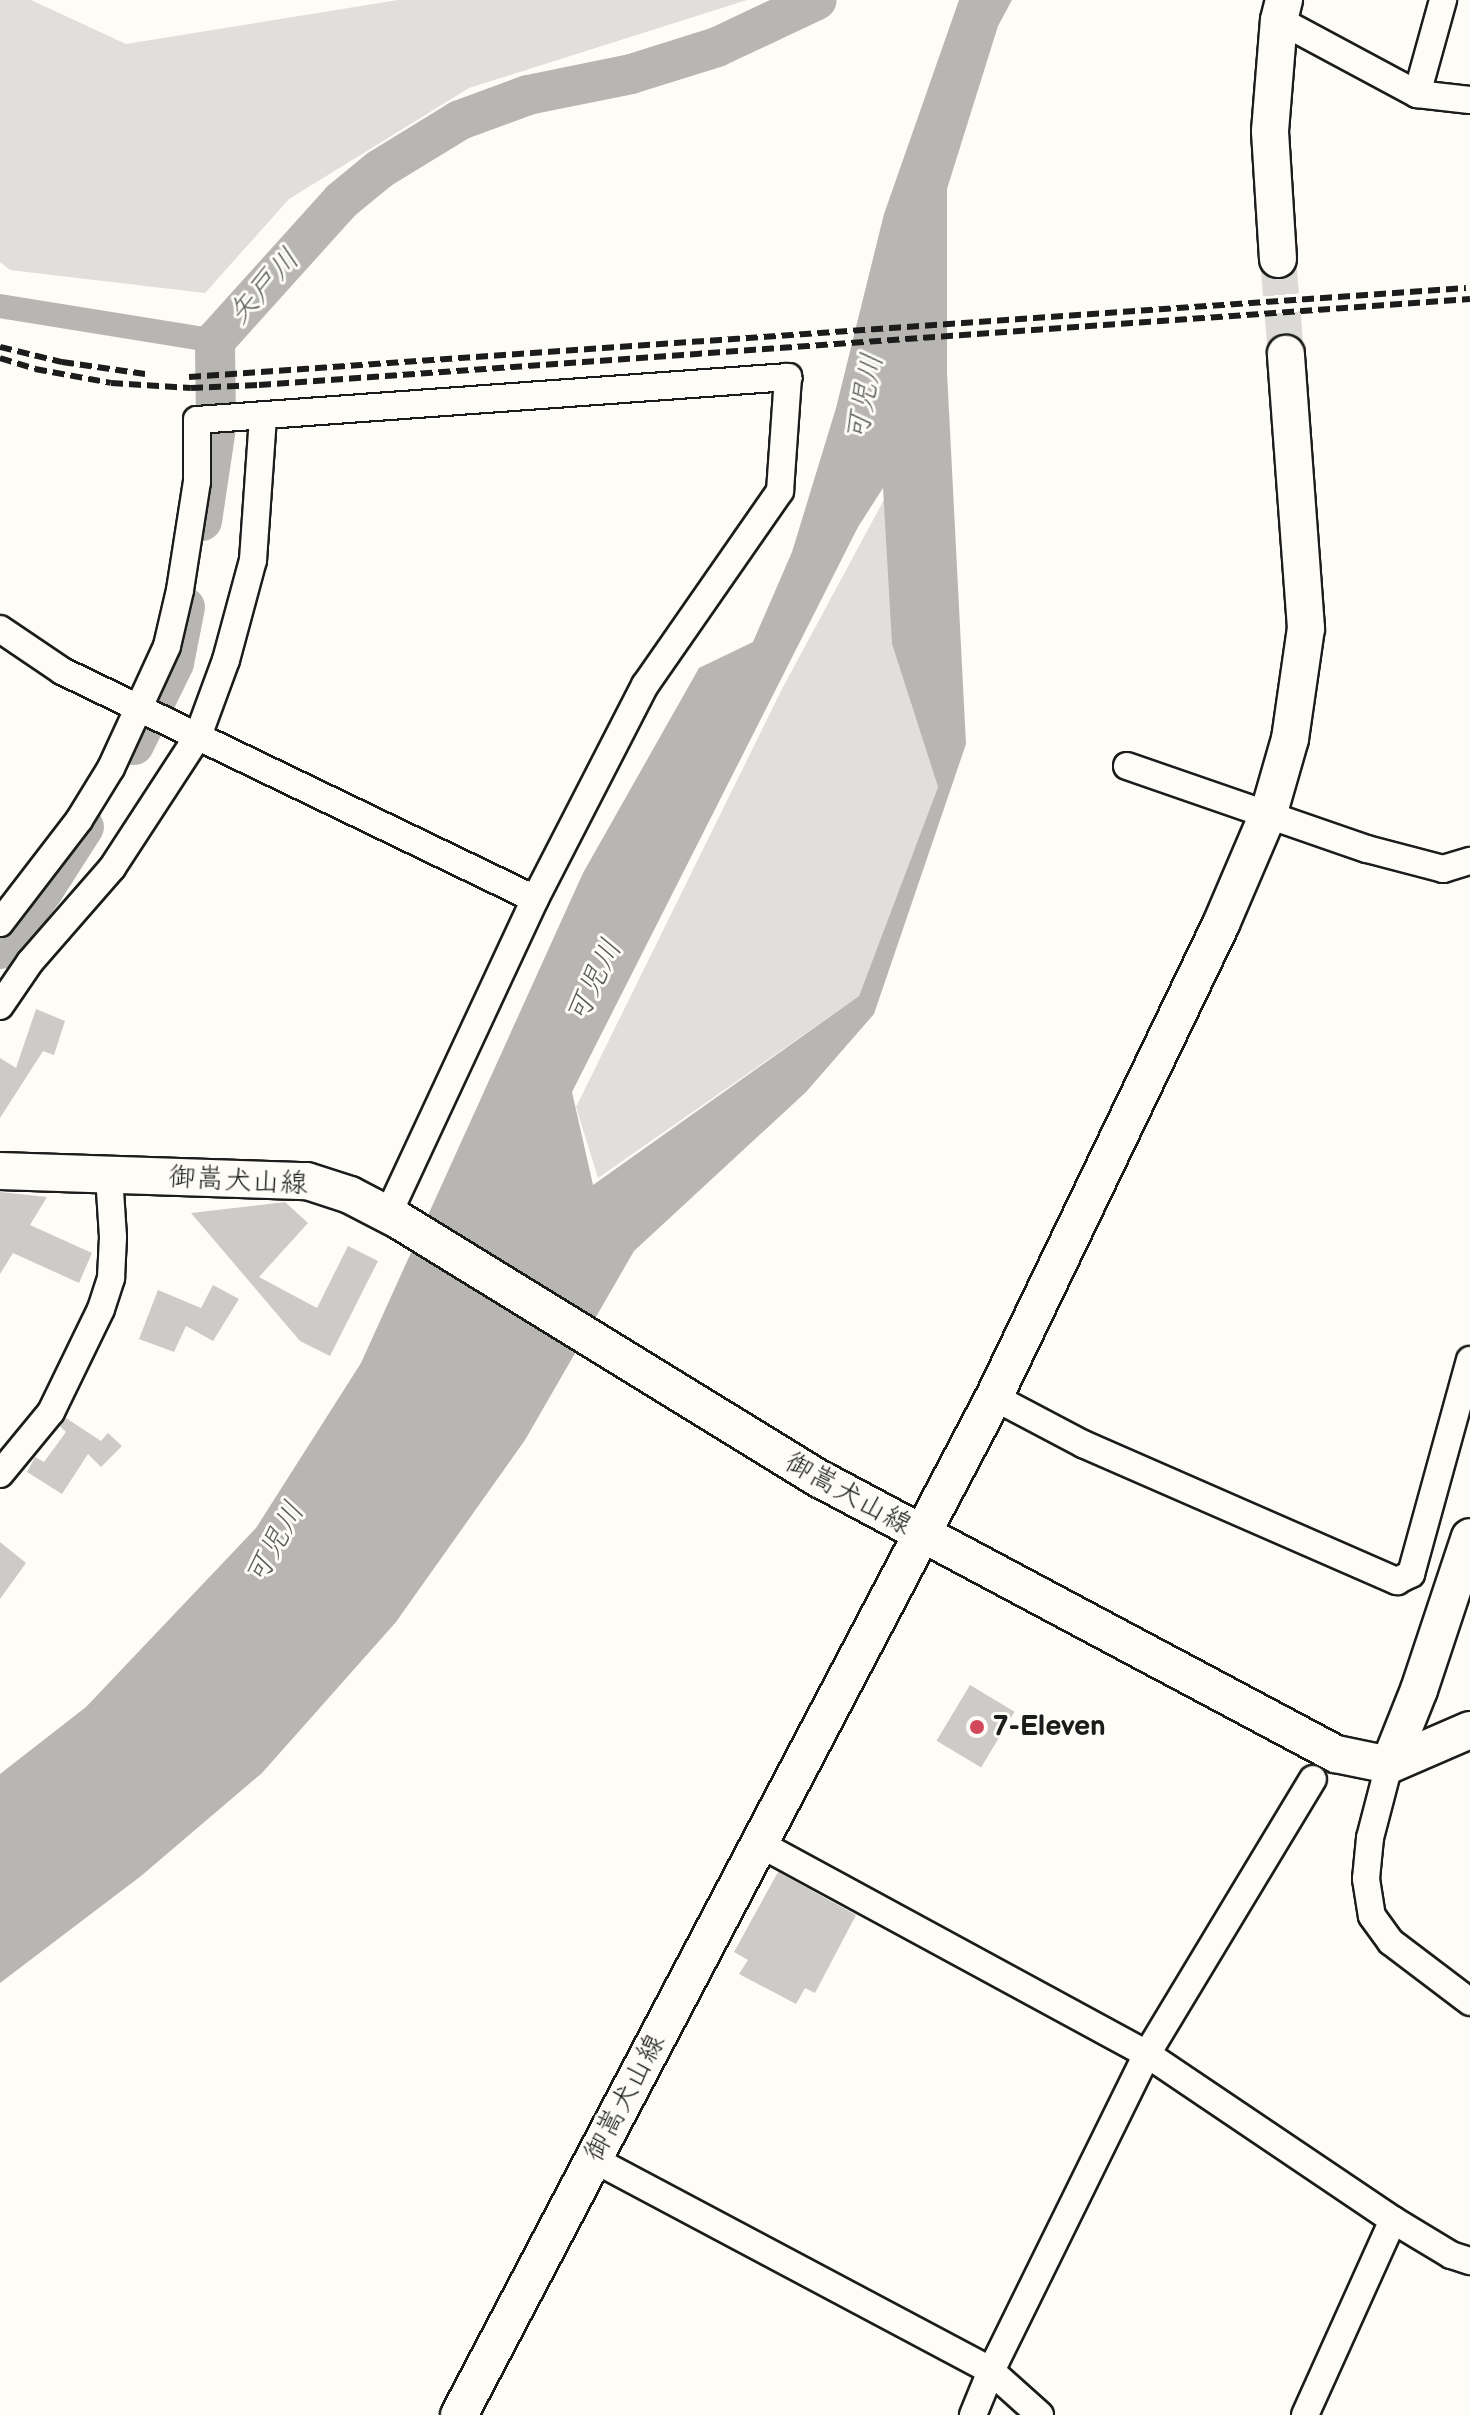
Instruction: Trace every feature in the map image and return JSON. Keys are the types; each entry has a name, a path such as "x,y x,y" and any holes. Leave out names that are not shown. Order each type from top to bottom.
{"street":[{"path":"1417,94 1443,0"},
{"path":"1278,259 1270,131 1282,10 1417,94 1470,100"},
{"path":"1286,354 1306,628 1290,739 1269,812 1221,924 994,1397 921,1533 1336,1754 1389,1765 1470,1730"},
{"path":"0,923 79,820 111,768 167,646 180,590 197,482 197,420 788,377 780,491 645,685 535,899 394,1218"},
{"path":"0,1006 30,962 112,868 193,733 226,660 253,560 263,417"},
{"path":"0,629 37,656 138,709 535,899"},
{"path":"1127,766 1269,812 1367,849 1443,869 1470,861"},
{"name":"御嵩犬山線","path":"0,1171 307,1181 350,1195 394,1218 752,1439 921,1533 459,2415"},
{"path":"0,1474 51,1412 101,1309 111,1278 113,1237 109,1175"},
{"path":"994,1397 1083,1444 1397,1581 1411,1574 1470,1360"},
{"path":"1470,1537 1419,1690 1389,1765 1370,1838 1366,1879 1372,1916 1391,1942 1470,2002"},
{"path":"973,2415 991,2371 1147,2054 1313,1779"},
{"path":"760,1844 1147,2054 1393,2220 1451,2255 1470,2261"},
{"path":"593,2159 991,2371 1040,2415"},
{"path":"1305,2415 1393,2220"}],"shaded area":[{"path":"0,0 31,0 126,44 398,0 747,0 469,88 289,199 205,293 10,270 0,262"},
{"path":"887,494 892,644 938,787 859,996 598,1178 576,1107 782,689"}],"water":[{"name":"可児川","path":"959,0 1012,0 998,26 947,189 947,372 966,744 874,1014 806,1092 634,1251 525,1440 396,1622 262,1773 141,1876 0,1983 0,1774 86,1707 256,1528 361,1363 583,873 699,668 753,642 792,552 836,408 884,214","holes":["883,488 892,644 938,787 859,996 593,1185 572,1092 858,527"]}],"building":[{"path":"36,1009 65,1021 54,1055 43,1051 0,1118 0,1058 16,1068"},
{"path":"0,1192 47,1197 30,1225 92,1253 79,1283 13,1253 0,1274"},
{"path":"285,1202 308,1223 259,1277 317,1308 348,1246 378,1261 330,1356 300,1341 191,1213"},
{"path":"213,1285 239,1299 213,1341 186,1326 174,1352 139,1339 158,1290 201,1308"},
{"path":"66,1418 101,1441 108,1433 122,1446 101,1467 88,1454 62,1494 27,1472 35,1457 44,1462 66,1432 60,1426"},
{"path":"0,1542 26,1563 0,1599"},
{"name":"7-Eleven","path":"970,1685 1015,1712 981,1767 937,1741"},
{"path":"778,1872 856,1915 815,1993 805,1988 796,2004 739,1974 748,1960 734,1952"}],"waterway":[{"name":"矢戸川","path":"202,521 216,427 215,341 341,201 380,169 460,120 528,95 631,74 717,47 817,0"},
{"path":"0,306 215,341"},
{"name":"矢戸川","path":"134,745 174,663 185,607"},
{"name":"矢戸川","path":"0,949 43,891 84,827"}],"tunnel":[{"path":"1278,259 1286,354"}],"railway":[{"path":"189,377 1466,288"},
{"path":"0,358 35,369 111,383 191,388 1470,299"},
{"path":"0,347 62,362 145,374"}],"place":[{"name":"7-Eleven","path":"977,1727"}]}
